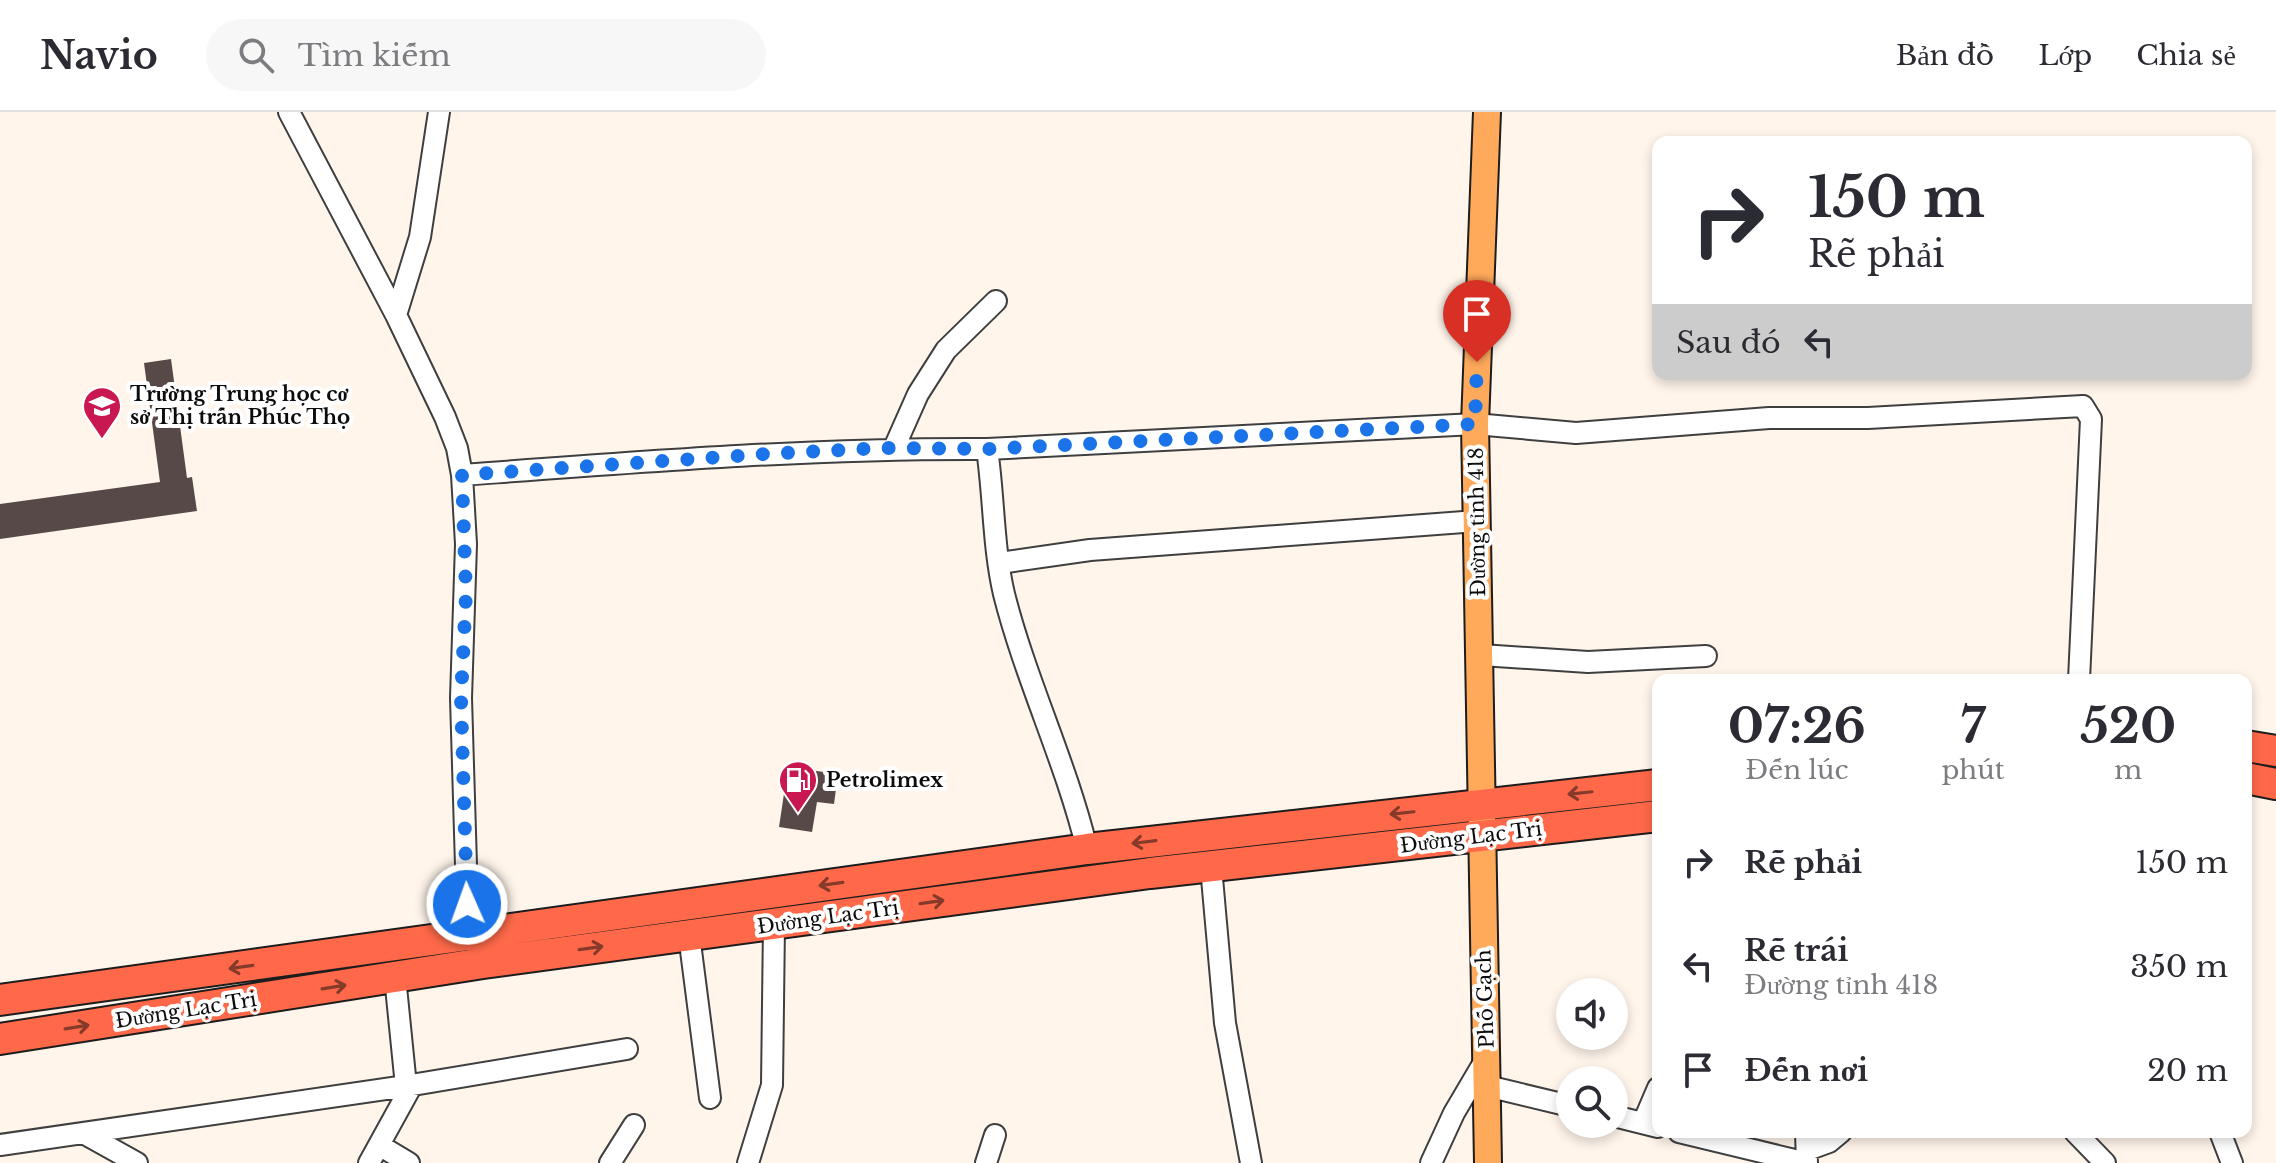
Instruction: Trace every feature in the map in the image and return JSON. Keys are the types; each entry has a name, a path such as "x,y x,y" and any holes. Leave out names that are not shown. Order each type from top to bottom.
{"highway":[{"path":"2252,747 2276,751"},
{"path":"2252,779 2276,784"},
{"name":"Đường Lạc Trị","path":"0,1000 1087,849 1652,786"},
{"name":"Đường Lạc Trị","path":"0,1039 689,935 1211,867 1652,817"}],"main road":[{"name":"Đường tỉnh 418","path":"1481,836 1481,655 1475,424 1487,112"},
{"name":"Phố Gạch","path":"1481,836 1488,1163"}],"street":[{"path":"289,112 396,315 457,448 462,475 466,594 461,698 468,933"},
{"path":"396,315 420,237 439,112"},
{"path":"894,448 918,394 946,350 996,301"},
{"path":"462,475 708,457 894,448 987,449 1475,424 1576,433 1769,418 1868,418 2083,406 2091,419 2079,674"},
{"path":"987,449 1007,603 1048,733 1075,800 1087,849"},
{"path":"1000,563 1090,550 1477,521"},
{"path":"1481,655 1588,662 1706,656"},
{"path":"1211,867 1225,1023 1251,1163"},
{"path":"748,1163 772,1085 774,924"},
{"path":"689,935 710,1098"},
{"path":"395,977 409,1085 374,1154 409,1163"},
{"path":"0,1145 409,1085 627,1049"},
{"path":"1431,1163 1454,1113 1487,1056"},
{"path":"1487,1086 1556,1103"},
{"path":"1628,1119 1651,1125"},
{"path":"610,1163 634,1125"},
{"path":"85,1134 137,1163"},
{"path":"986,1163 995,1135"},
{"path":"1704,1138 1807,1163 1806,1141 1829,1142 1834,1138"},
{"path":"2081,1138 2105,1163"},
{"path":"2222,1138 2232,1163"}],"building":[{"path":"171,359 187,478 192,477 197,511 0,539 0,504 160,482 144,363"},
{"path":"788,767 838,774 834,804 817,802 812,832 779,827"}],"place":[{"name":"Trường Trung học cơ sở Thị trấn Phúc Thọ","path":"102,440"},
{"name":"Petrolimex","path":"798,814"}],"route":[{"path":"467,904 461,698 466,594 462,475 881,448 987,449 1475,424 1477,362"}]}
